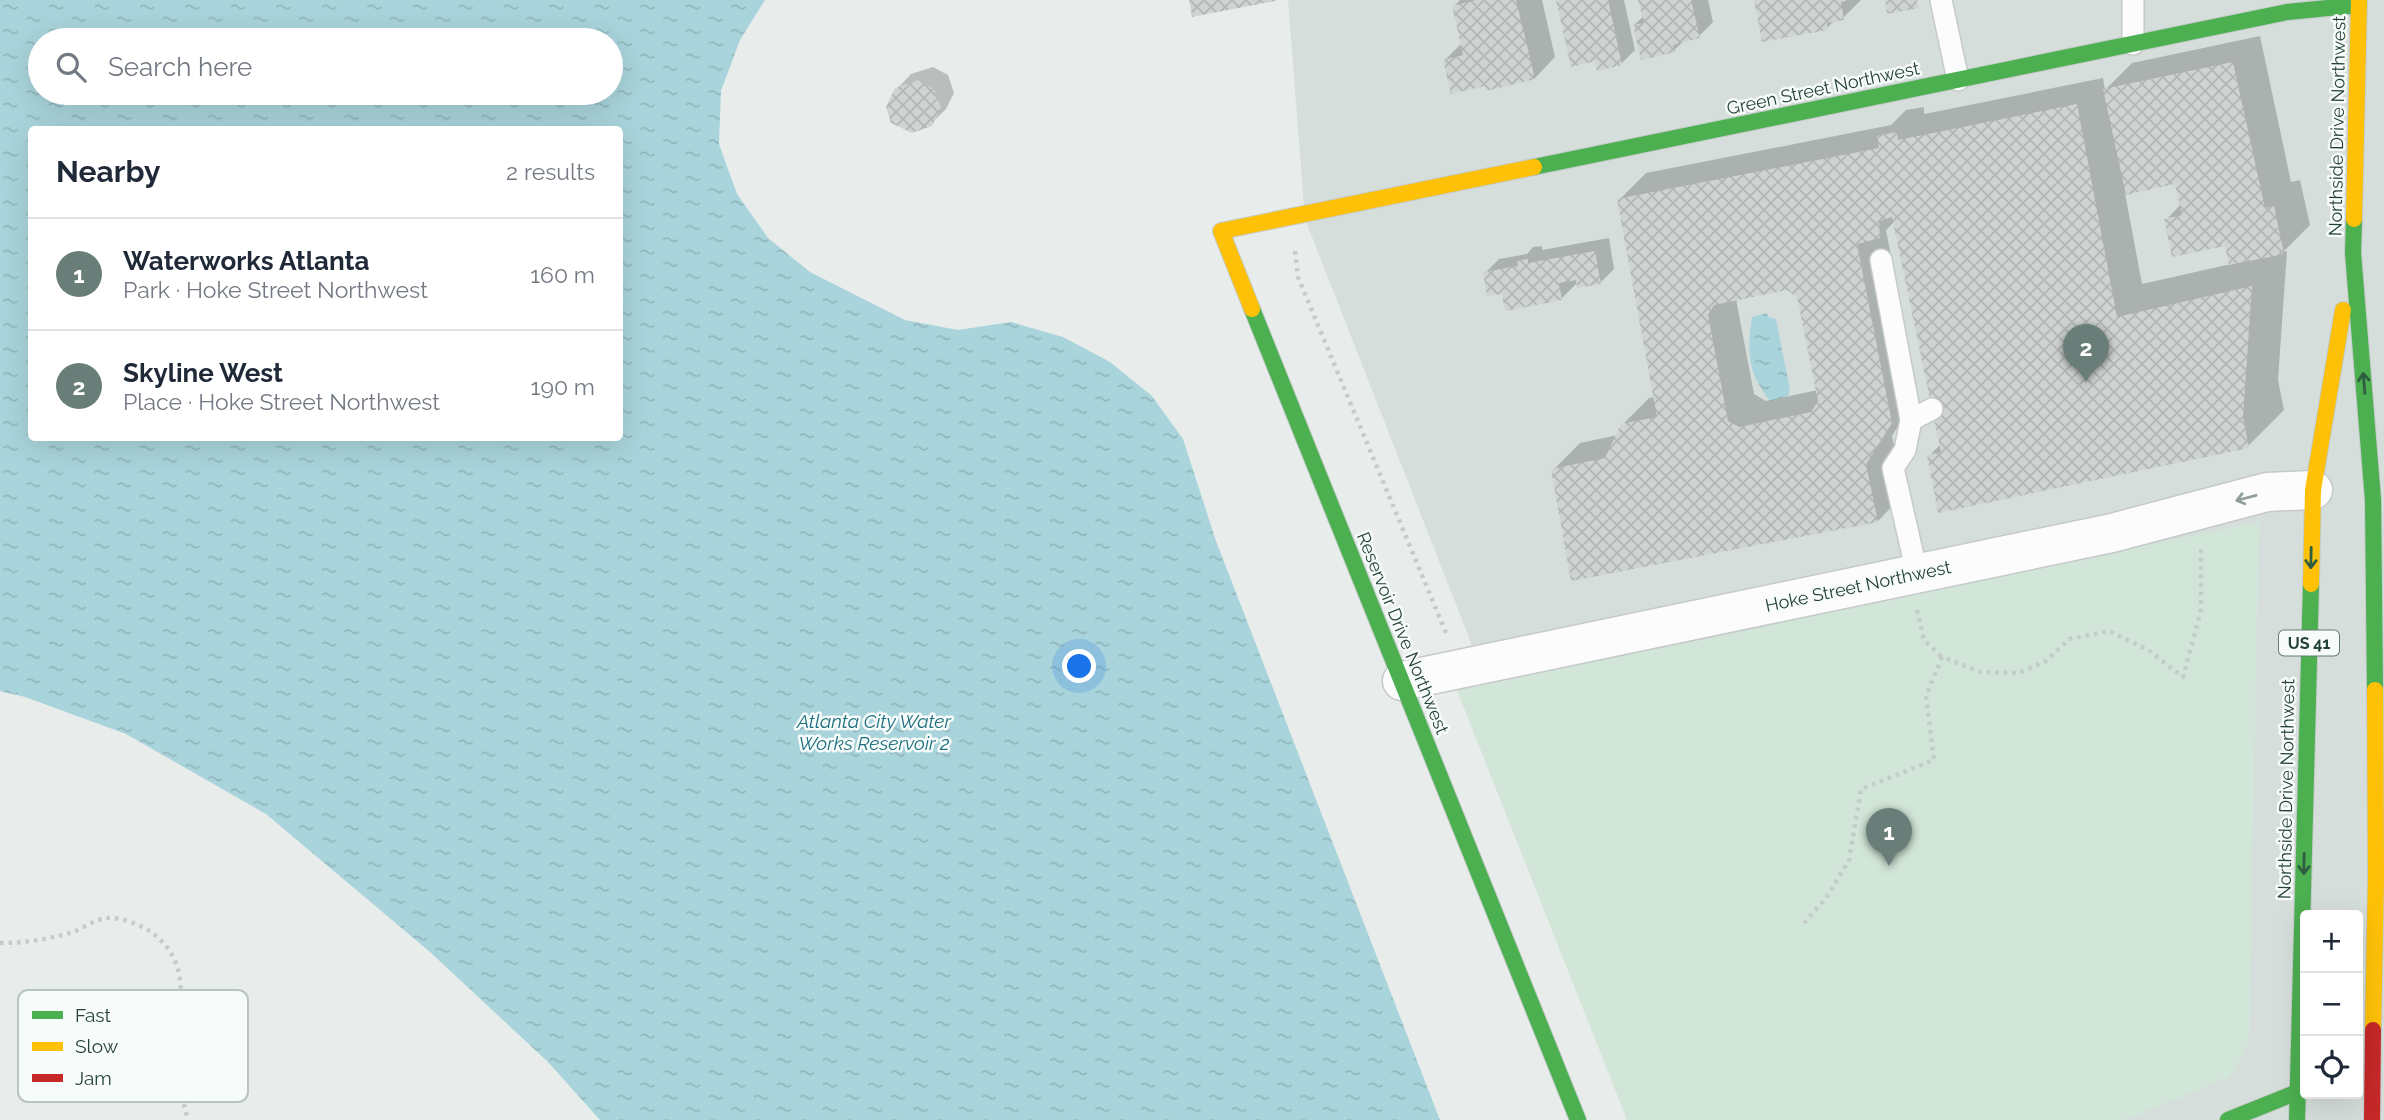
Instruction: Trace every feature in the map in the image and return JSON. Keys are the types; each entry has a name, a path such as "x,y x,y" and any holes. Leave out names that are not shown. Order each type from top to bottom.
{"main road":[{"name":"Green Street Northwest","path":"1296,216 2287,12 2359,3"},
{"name":"Northside Drive Northwest","path":"2303,1036 2313,490 2353,253 2359,3"},
{"name":"Reservoir Drive Northwest","path":"1296,216 1221,231 1578,1120"},
{"name":"Northside Drive Northwest","path":"2353,253 2375,416 2373,500 2379,593 2380,882 2371,1066 2372,1120"},
{"path":"2228,1120 2300,1091"},
{"name":"Northside Drive Northwest","path":"2297,1120 2300,1099"}],"street":[{"name":"Hoke Street Northwest","path":"1402,681 2112,533 2267,492 2313,490"}],"lane":[{"path":"1941,0 1958,80"},
{"path":"2133,0 2133,44"},
{"path":"1881,260 1911,420 1905,450 1893,468 1913,574"},
{"path":"1911,420 1932,409"}],"path":[{"path":"1296,216 1295,253 1298,276 1447,637"},
{"path":"1913,574 1924,640 1942,657 1982,673 2019,673 2046,661 2069,639 2109,631 2148,650 2183,677 2200,610 2201,543"},
{"path":"1804,923 1826,898 1849,860 1861,789 1934,760 1926,696 1942,657"},
{"path":"0,943 27,943 74,931 107,918 139,925 158,937 177,963 179,990"},
{"path":"183,1102 188,1120"}],"shaded area":[{"path":"1288,0 2384,0 2384,1120 1658,1120 1305,219"}],"green space":[{"path":"2259,522 2249,1043 2228,1078 2125,1120 1627,1120 1456,688"}],"water":[{"name":"Atlanta City Water Works Reservoir 2","path":"0,0 765,0 740,40 721,91 719,144 737,194 768,238 810,272 905,320 958,330 1011,322 1063,337 1110,362 1152,396 1183,439 1216,541 1440,1120 600,1120 548,1062 430,952 266,814 126,734 25,697 0,691"},
{"path":"1766,313 1776,319 1790,390 1788,396 1770,401 1757,380 1749,351 1752,317"}],"building":[{"path":"1189,0 1275,0 1275,1 1192,17"},
{"path":"1476,0 1516,0 1535,79 1486,91 1485,86 1451,94 1443,60 1463,55 1452,6"},
{"path":"1556,0 1608,0 1622,65 1597,71 1595,61 1571,67"},
{"path":"1638,0 1691,0 1700,38 1673,45 1675,52 1641,60 1633,25 1644,23"},
{"path":"1754,0 1846,0 1841,2 1844,20 1827,23 1828,30 1762,42"},
{"path":"1885,0 1917,0 1919,8 1887,14"},
{"path":"2233,62 2265,208 2274,206 2284,254 2229,265 2225,246 2172,257 2164,219 2182,215 2175,184 2126,195 2103,89"},
{"path":"918,80 934,89 941,108 932,126 912,133 891,123 886,107 895,88"},
{"path":"2077,104 2117,317 2252,286 2243,417 2249,448 1938,513 1927,455 1941,452 1892,217 1879,221 1880,238 1857,244 1892,423 1866,464 1878,522 1571,581 1551,469 1605,458 1621,424 1657,417 1617,199 1879,148 1877,136 1897,132 1898,140","holes":["1787,290 1797,297 1818,401 1811,412 1739,427 1728,421 1708,315 1714,305"]},
{"path":"1595,251 1601,284 1577,288 1576,280 1559,283 1562,300 1505,311 1502,294 1487,296 1483,272 1518,266 1517,261 1528,259 1528,263"}],"traffic: fast":[{"path":"1534,167 2287,12 2359,5"},
{"path":"2354,219 2353,253 2373,500 2375,690"},
{"path":"1252,309 1578,1120"},
{"path":"2297,1120 2311,584"},
{"path":"2228,1120 2300,1091"}],"traffic: slow":[{"path":"2354,219 2359,0"},
{"path":"1252,309 1221,231 1534,167"},
{"path":"2311,584 2313,490 2343,310"},
{"path":"2373,1030 2375,690"}],"traffic: jam":[{"path":"2372,1120 2373,1030"}],"place":[{"name":"Skyline West","path":"2086,382"},
{"name":"Waterworks Atlanta","path":"1889,866"}]}
